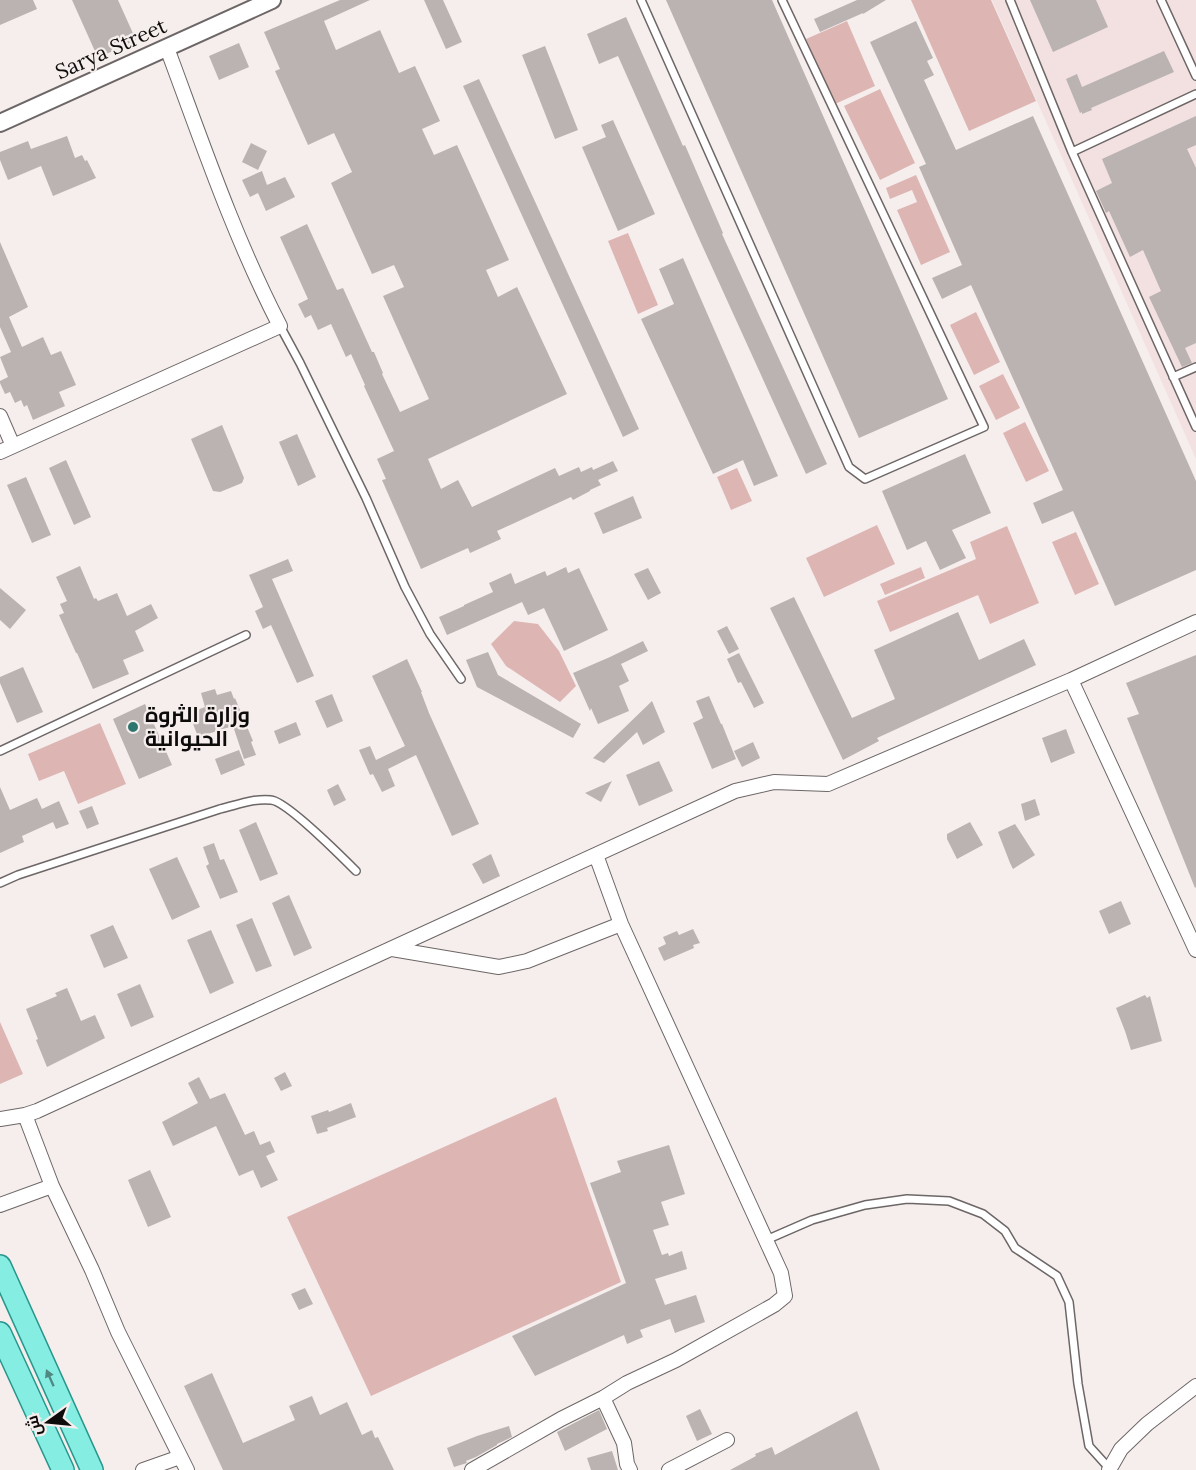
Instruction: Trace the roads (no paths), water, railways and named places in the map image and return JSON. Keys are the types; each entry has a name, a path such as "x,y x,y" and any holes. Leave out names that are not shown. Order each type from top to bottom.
{"main road":[{"path":"0,1266 88,1461 61,1467 0,1333"}],"street":[{"name":"Sarya Street","path":"0,123 272,0"},
{"path":"0,452 280,327 250,265 167,48"},
{"path":"0,416 13,446"},
{"path":"0,1119 25,1115 735,791 774,782 828,784 1071,680 1196,622"},
{"path":"1071,680 1196,950"},
{"path":"472,1470 627,1383 676,1360 774,1305 785,1296 781,1273 621,924 596,855"},
{"path":"392,949 499,967 527,961 621,924"},
{"path":"25,1115 52,1186 92,1270 118,1332 187,1470"},
{"path":"0,1205 52,1186"},
{"path":"1109,1469 1121,1449 1147,1424 1196,1386"},
{"path":"603,1398 624,1443 630,1470"},
{"path":"669,1470 727,1440"},
{"path":"143,1470 180,1456"}],"lane":[{"path":"641,0 841,451 849,467 865,479 984,427 782,0"},
{"path":"1010,0 1072,152 1196,427"},
{"path":"1161,0 1196,76"},
{"path":"1072,152 1196,94"},
{"path":"280,327 361,488 405,587 430,633 461,679"},
{"path":"1173,377 1196,367"},
{"path":"0,751 246,635"},
{"path":"0,883 18,875 220,809 255,800 274,800 290,810 356,871"},
{"path":"766,1240 812,1220 866,1205 907,1199 949,1201 983,1214 1005,1231 1015,1248 1058,1276 1069,1302 1078,1384 1089,1446 1109,1469"}],"place":[{"name":"وزارة الثروة الحيوانية","path":"133,727"}]}
